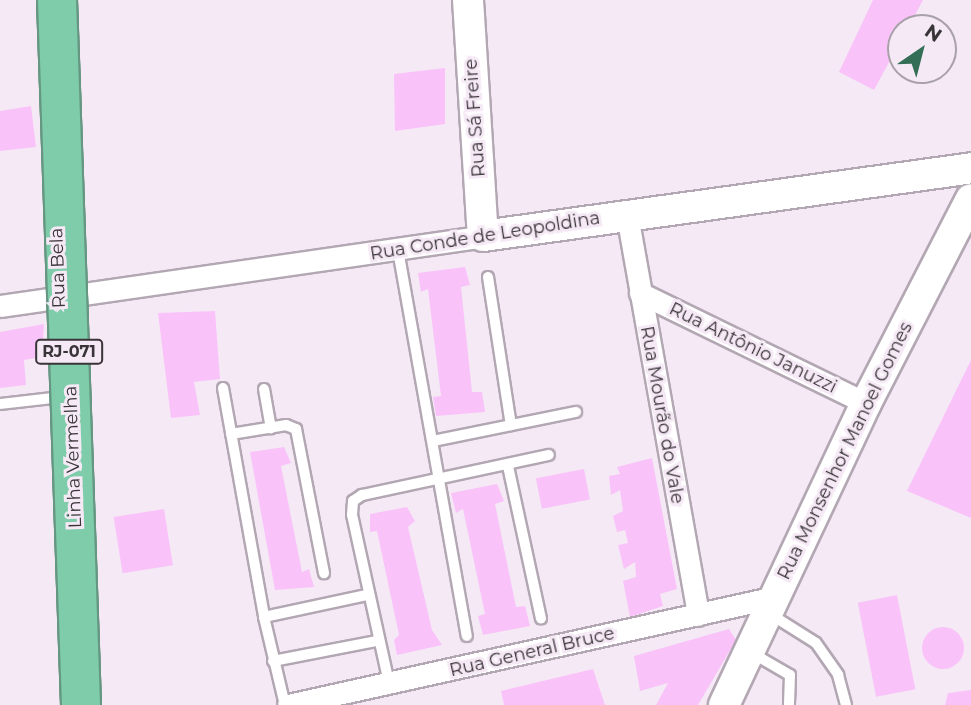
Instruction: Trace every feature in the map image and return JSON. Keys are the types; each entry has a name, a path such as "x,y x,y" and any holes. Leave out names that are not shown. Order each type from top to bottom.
{"highway":[{"name":"Linha Vermelha","path":"57,0 81,705"},
{"name":"Linha Vermelha","path":"69,0 89,705"}],"street":[{"name":"Rua Bela","path":"49,0 59,297 65,705"},
{"name":"Rua Sá Freire","path":"468,0 483,236"},
{"name":"Rua Conde de Leopoldina","path":"0,306 971,168"},
{"name":"Rua Monsenhor Manoel Gomes","path":"724,705 866,404 971,199"},
{"name":"Rua Mourão do Vale","path":"627,215 698,615"},
{"name":"Rua Antônio Januzzi","path":"640,293 866,404"},
{"name":"Rua General Bruce","path":"287,705 698,615 771,605"}],"lane":[{"path":"398,250 467,636"},
{"path":"488,277 511,425"},
{"path":"223,388 264,617 273,661 287,705"},
{"path":"264,389 271,428"},
{"path":"0,404 61,397"},
{"path":"433,441 576,412"},
{"path":"232,434 271,428 296,429 324,573"},
{"path":"388,684 352,515 353,501 362,495 549,456"},
{"path":"508,466 541,618"},
{"path":"264,617 368,595"},
{"path":"771,605 816,643 838,675 846,705"},
{"path":"273,661 377,641"},
{"path":"749,652 790,675 789,705"}],"building":[{"path":"873,0 923,0 916,14 887,14 887,66 874,90 839,72"},
{"path":"445,68 445,124 395,131 394,74"},
{"path":"31,106 36,147 0,151 0,111"},
{"path":"465,267 470,285 461,287 472,392 482,392 485,412 436,416 433,397 441,396 428,289 421,292 418,273"},
{"path":"215,311 220,379 194,382 200,415 171,418 158,313"},
{"path":"44,324 42,357 24,360 26,385 0,388 0,332"},
{"path":"971,360 971,518 907,491"},
{"path":"284,447 291,463 281,466 302,572 309,569 314,587 275,590 250,452"},
{"path":"652,458 677,589 660,594 663,606 630,617 623,581 636,577 635,562 624,569 618,545 628,543 625,530 617,532 613,516 623,511 620,490 611,495 609,476 620,474 617,467"},
{"path":"584,469 590,499 542,509 536,478"},
{"path":"497,484 504,501 495,504 516,607 525,606 530,626 483,635 478,616 485,614 463,509 456,513 451,493"},
{"path":"407,507 415,521 408,527 432,630 442,645 397,655 394,640 399,635 377,531 370,532 370,514"},
{"path":"164,509 173,565 123,573 114,517"},
{"path":"897,595 915,689 876,697 858,603"},
{"path":"943,627 958,633 964,648 958,663 943,669 928,663 922,648 928,633"},
{"path":"729,629 736,640 698,705 656,705 668,683 640,691 634,656"},
{"path":"593,669 605,705 504,705 501,691"},
{"path":"971,690 971,705 945,705 948,693"}]}
